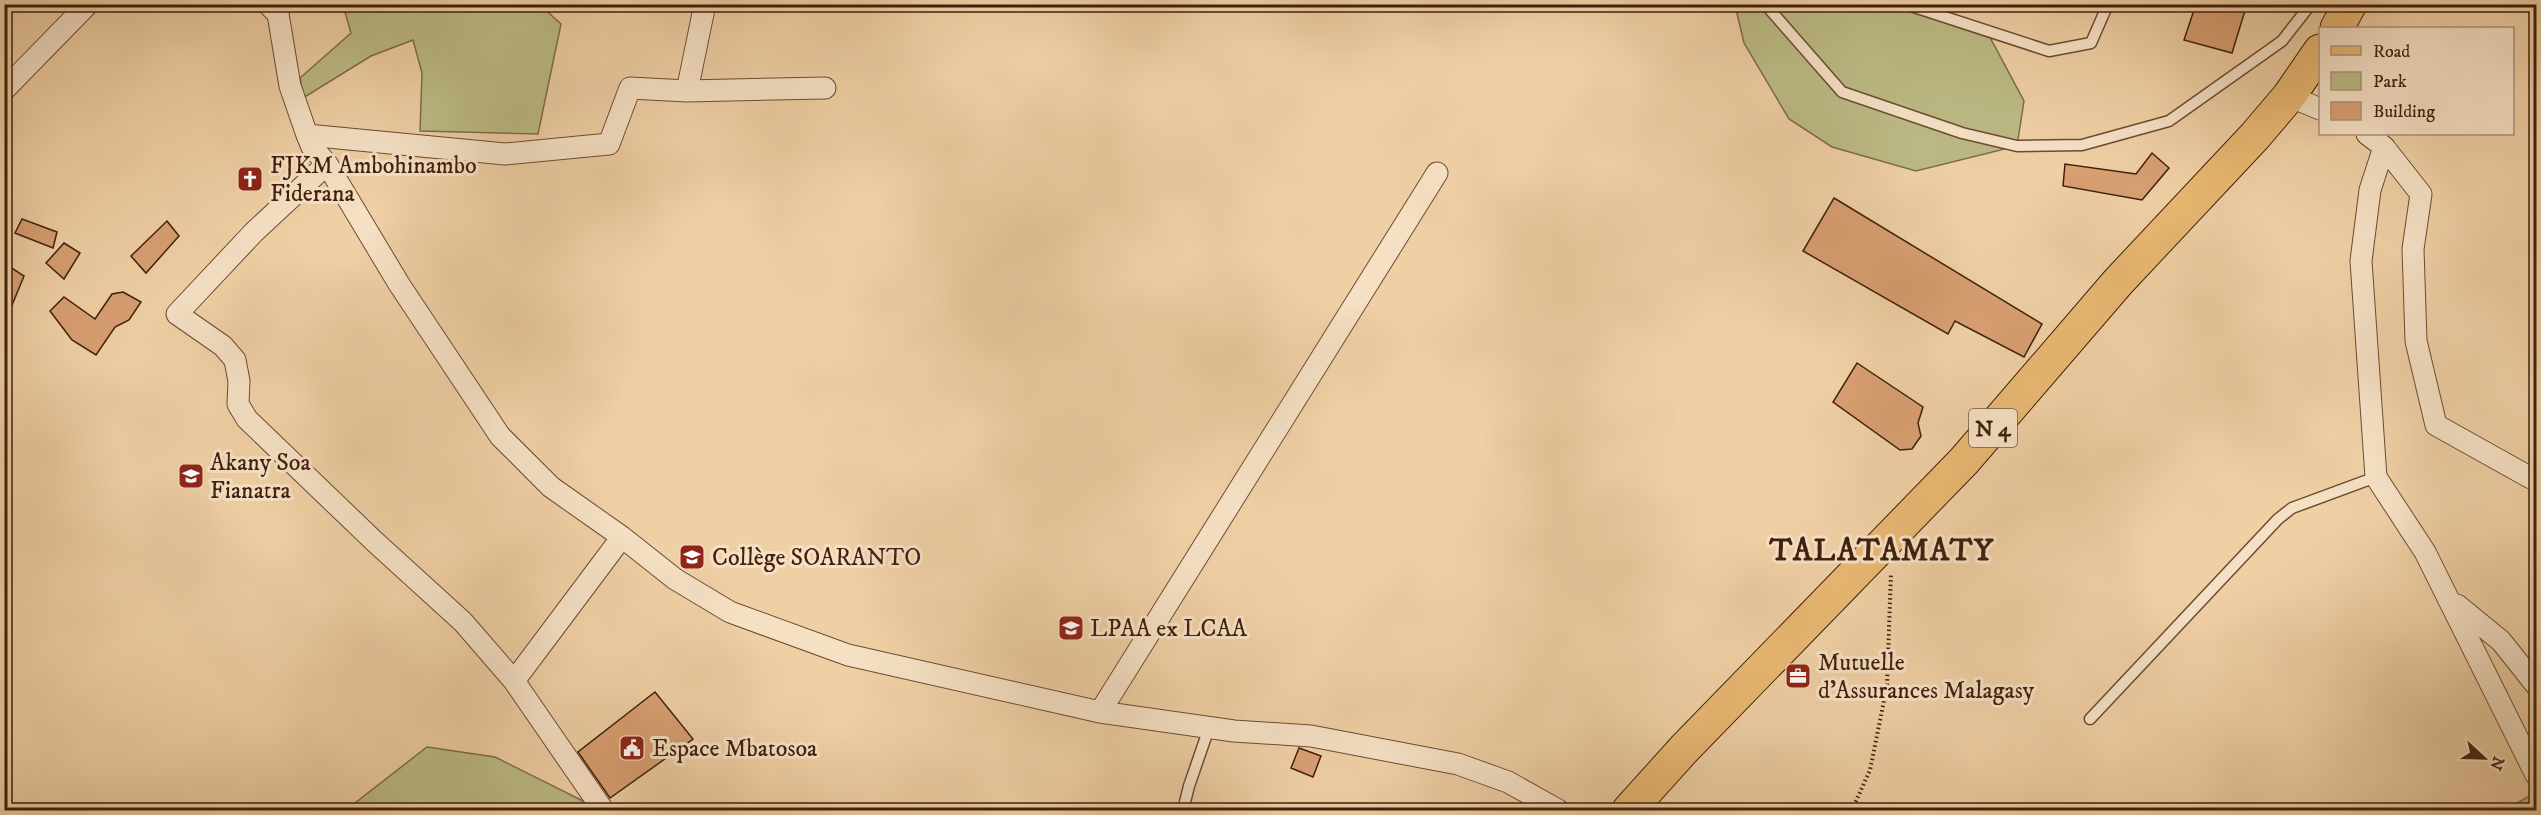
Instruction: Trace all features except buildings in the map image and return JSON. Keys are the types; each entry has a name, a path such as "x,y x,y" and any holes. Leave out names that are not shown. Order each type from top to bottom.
{"main road":[{"path":"2338,27 2350,4"},
{"path":"2289,96 2319,52"},
{"name":"N 4","path":"1629,810 1684,749 1891,533 1964,461 2118,282 2289,96"},
{"name":"N 4","path":"1654,810 1684,749"}],"street":[{"path":"4,90 88,4"},
{"path":"687,91 705,4"},
{"path":"278,8 290,86 312,147 327,164 399,284 500,436 551,487 622,537 675,579 729,612 848,655 1100,712 1209,728 1311,736 1458,764 1508,782 1558,810"},
{"path":"307,135 505,154 609,144 630,88 687,91 825,88"},
{"path":"2289,96 2319,109"},
{"path":"2368,135 2384,147 2421,194 2414,249 2416,341 2436,425 2531,478"},
{"path":"2384,147 2370,190 2361,261 2376,477 2425,552 2536,775"},
{"path":"327,164 254,232 177,314 223,346 235,360 239,381 238,404 247,419 374,542 463,622 514,681 603,810"},
{"path":"1100,712 1437,173"},
{"path":"514,681 622,537"},
{"path":"2450,599 2501,641 2536,685"}],"lane":[{"path":"1766,4 1842,92 1962,133 2017,146 2082,146 2169,121 2282,41 2310,4"},
{"path":"1905,4 2049,51 2091,43 2108,4"},
{"path":"2090,719 2278,519 2292,508 2376,477"},
{"path":"1183,810 1209,728"}],"path":[{"path":"1852,810 1870,770 1887,686 1891,533"}],"green space":[{"path":"343,5 441,5 447,10 459,5 540,5 561,24 538,134 420,131 422,73 413,40 371,56 303,98 300,78 351,33"},
{"path":"1735,5 1905,5 1986,30 2024,101 2017,146 1916,171 1832,147 1789,119 1744,43"},
{"path":"427,747 495,757 601,810 346,810"},
{"path":"2536,792 2536,810 2505,810"}],"place":[{"name":"FJKM Ambohinambo Fiderana","path":"250,179"},
{"name":"Akany Soa Fianatra","path":"191,476"},
{"name":"Collège SOARANTO","path":"692,557"},
{"name":"LPAA ex LCAA","path":"1071,628"},
{"name":"Mutuelle d'Assurances Malagasy","path":"1798,676"},
{"name":"Espace Mbatosoa","path":"632,748"}],"district":[{"name":"TALATAMATY","path":"1882,550"}]}
